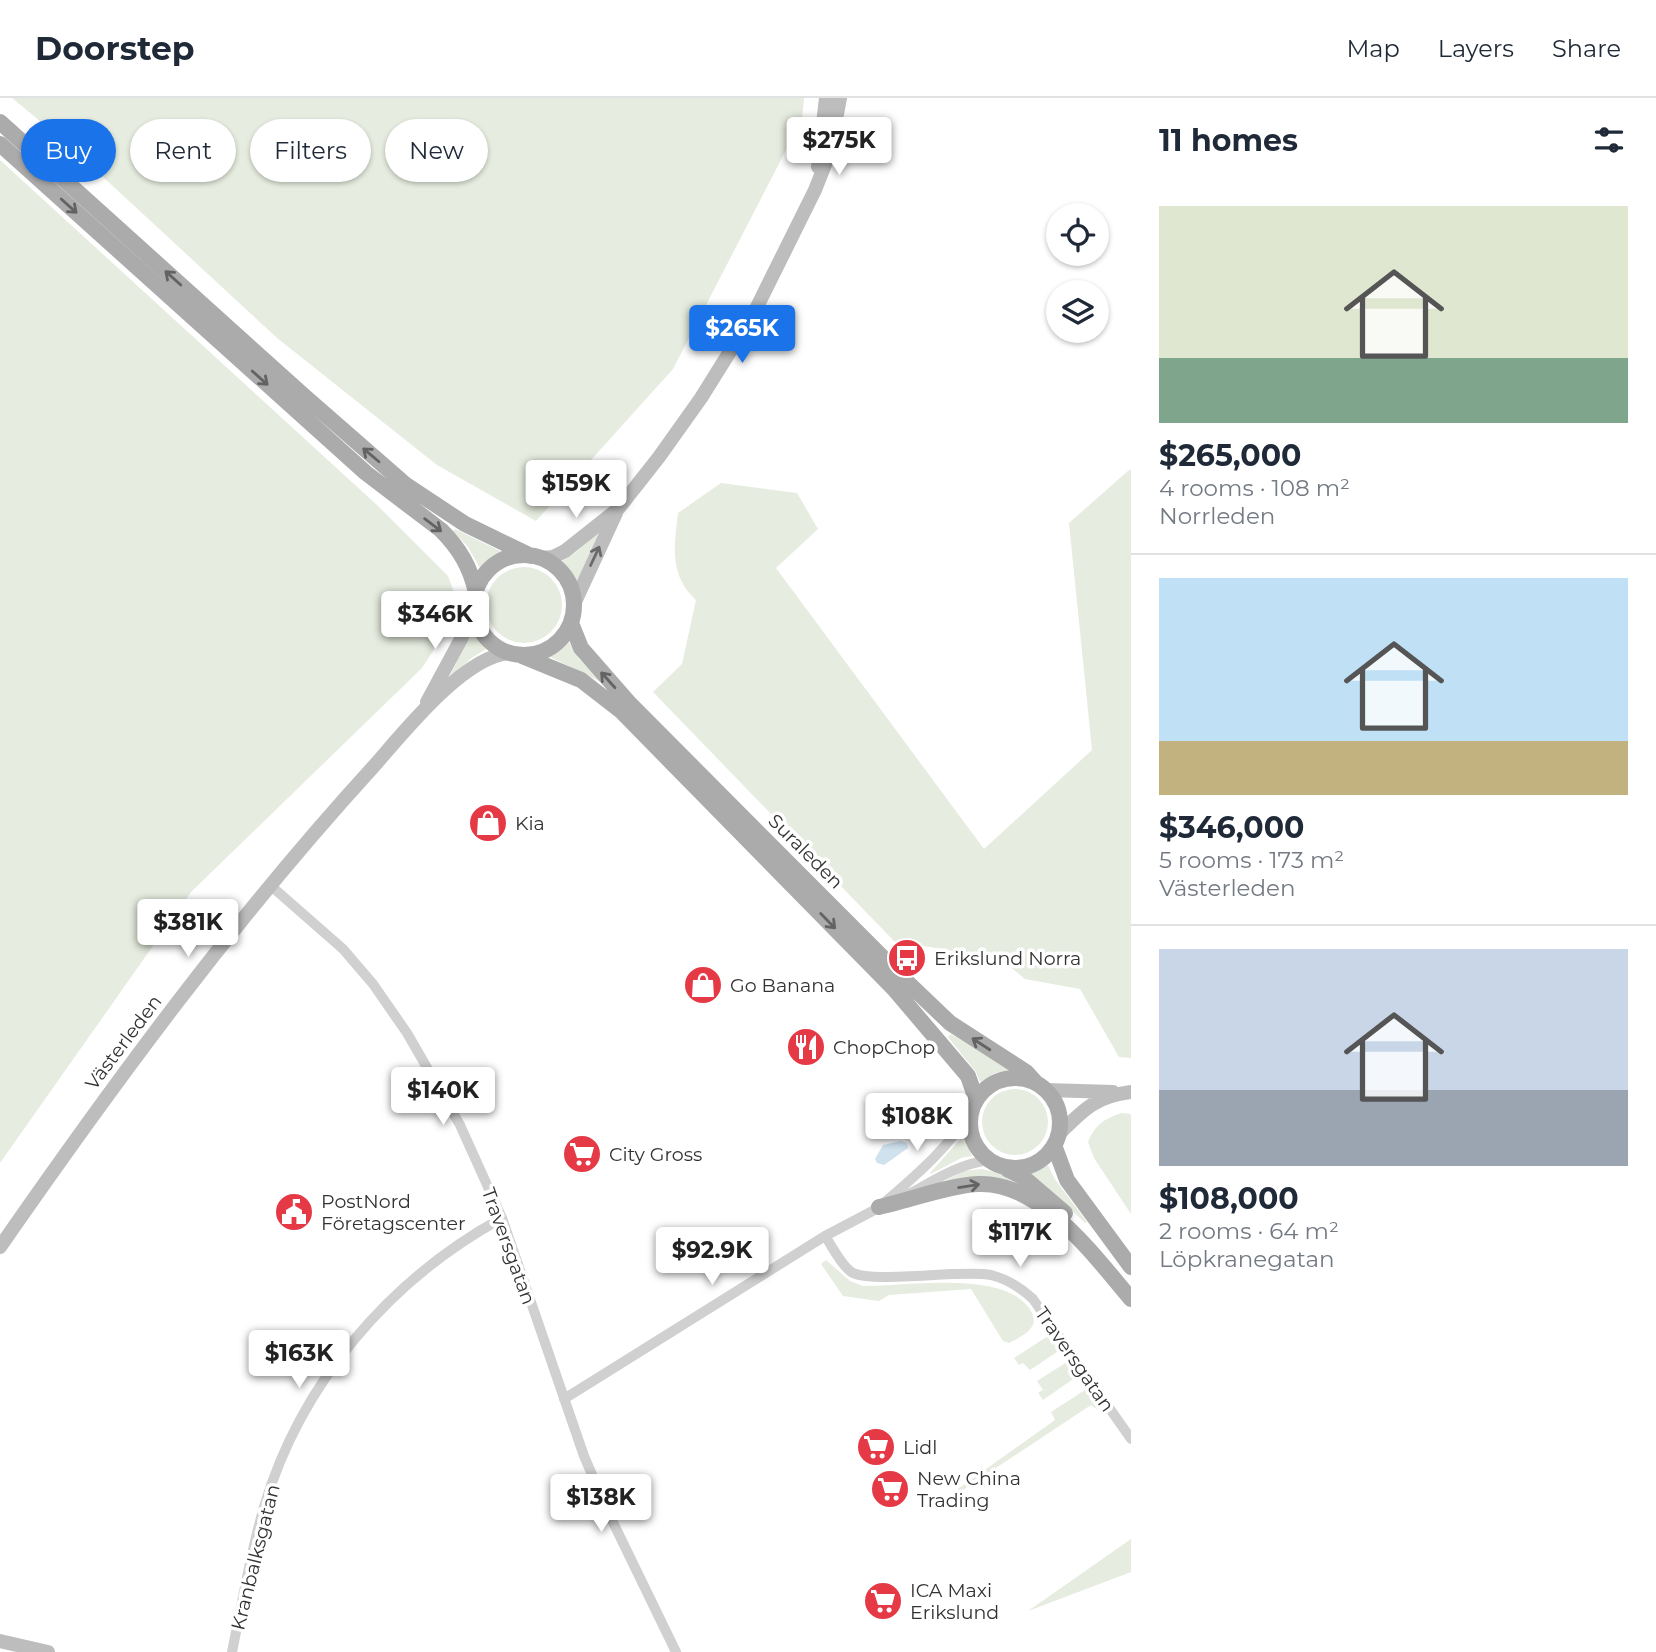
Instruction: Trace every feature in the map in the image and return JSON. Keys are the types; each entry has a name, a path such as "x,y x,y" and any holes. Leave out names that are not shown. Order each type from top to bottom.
{"main road":[{"path":"0,122 406,485 465,524 556,567 564,574 571,587 574,604 571,623 555,645 538,653 515,654 495,646 483,634 476,618 469,566 447,536 366,473 0,144"},
{"path":"475,598 484,575 497,564 513,557 536,557"},
{"name":"Suraleden","path":"571,623 581,648 630,704 896,972 950,1023 1026,1072 1041,1087"},
{"name":"Suraleden","path":"515,654 581,680 621,711 895,990 968,1076 974,1106"},
{"path":"1131,1267 1067,1180 1056,1140 1059,1112 1053,1099 1041,1087 1017,1078 997,1081 974,1106 971,1135 976,1146 994,1162 1023,1177 1075,1222 1131,1292"},
{"path":"994,1162 1013,1168 1028,1166 1041,1159 1056,1140"},
{"path":"879,1207 976,1184 993,1184 1014,1191 1051,1213 1095,1254 1131,1299"}],"street":[{"path":"815,190 826,98"},
{"path":"536,557 553,557 565,551 618,509 701,398 754,313 815,190 830,152 840,98"},
{"path":"574,604 618,509"},
{"name":"Västerleden","path":"424,709 461,639 475,598"},
{"name":"Västerleden","path":"0,1247 119,1077 270,885 424,709 475,664 492,655 515,654"},
{"name":"Traversgatan","path":"270,885 343,949 373,985 407,1033 460,1125 502,1219 584,1456 676,1652"},
{"path":"1041,1087 1128,1093"},
{"path":"1056,1140 1089,1104 1104,1097 1128,1093"},
{"path":"879,1207 936,1158 974,1106"},
{"path":"564,1399 825,1236 912,1193 945,1173 975,1162 994,1162"},
{"name":"Kranbalksgatan","path":"232,1652 264,1507 286,1447 312,1399 345,1350 384,1306 444,1255 502,1219"},
{"name":"Traversgatan","path":"825,1236 849,1271 857,1275 882,1277 930,1273 982,1274 1016,1285 1033,1299 1131,1439"},
{"path":"0,1641 48,1652"}],"shaded area":[{"path":"12,98 804,98 802,119 673,369 536,521 437,465 277,338 108,182 116,182 116,119 38,119"},
{"path":"0,160 377,505 448,576 455,595 444,634 422,668 191,892 0,1163"},
{"path":"1129,470 1131,1058 1119,1057 1080,989 1025,979 1001,959 894,941 653,692 682,664 696,600 687,590 677,570 675,548 678,513 721,483 797,493 818,529 776,568 984,849 1092,750 1069,523"},
{"path":"455,529 502,552 490,558 480,568 468,547 453,531"},
{"path":"600,533 577,581 562,561"},
{"path":"524,567 538,570 551,578 559,591 562,605 559,619 551,632 538,640 524,643 510,640 497,632 489,619 486,605 489,591 497,578 510,570"},
{"path":"472,630 486,649 470,659 451,679 449,678"},
{"path":"569,642 579,659 605,684 550,657"},
{"path":"951,1034 1010,1070 995,1073 980,1082 976,1072 948,1037"},
{"path":"1015,1089 1028,1092 1038,1099 1045,1109 1048,1122 1045,1135 1038,1145 1028,1152 1015,1155 1002,1152 992,1145 985,1135 982,1122 985,1109 992,1099 1002,1092"},
{"path":"1121,1113 1131,1114 1131,1214 1094,1158 1088,1142 1101,1123"},
{"path":"963,1136 972,1156 961,1158 931,1174 930,1173"},
{"path":"1048,1165 1054,1178 1087,1222 1029,1175"},
{"path":"982,1169 999,1173 1017,1183 937,1185 964,1171"},
{"path":"826,1260 850,1281 863,1286 955,1283 1002,1290 1020,1299 1032,1313 1033,1324 1028,1332 1018,1338 1009,1343 1003,1341 971,1289 889,1295 879,1301 843,1296 821,1264"},
{"path":"1048,1336 1057,1346 1057,1352 1030,1370 1023,1363 1019,1365 1014,1358"},
{"path":"1067,1362 1076,1377 1043,1400 1038,1393 1043,1390 1037,1381"},
{"path":"1085,1390 1095,1400 1098,1410 1091,1405 946,1501 946,1498 958,1489 1055,1420 1051,1412"},
{"path":"1131,1539 1131,1572 1028,1611"}],"water":[{"path":"901,1141 907,1143 908,1148 884,1165 877,1163 875,1159 883,1145"}],"place":[{"name":"Kia","path":"488,823"},
{"name":"Erikslund Norra","path":"907,958"},
{"name":"Go Banana","path":"703,985"},
{"name":"ChopChop","path":"806,1047"},
{"name":"City Gross","path":"582,1154"},
{"name":"PostNord Företagscenter","path":"294,1212"},
{"name":"Lidl","path":"876,1447"},
{"name":"New China Trading","path":"890,1489"},
{"name":"ICA Maxi Erikslund","path":"883,1601"}]}
